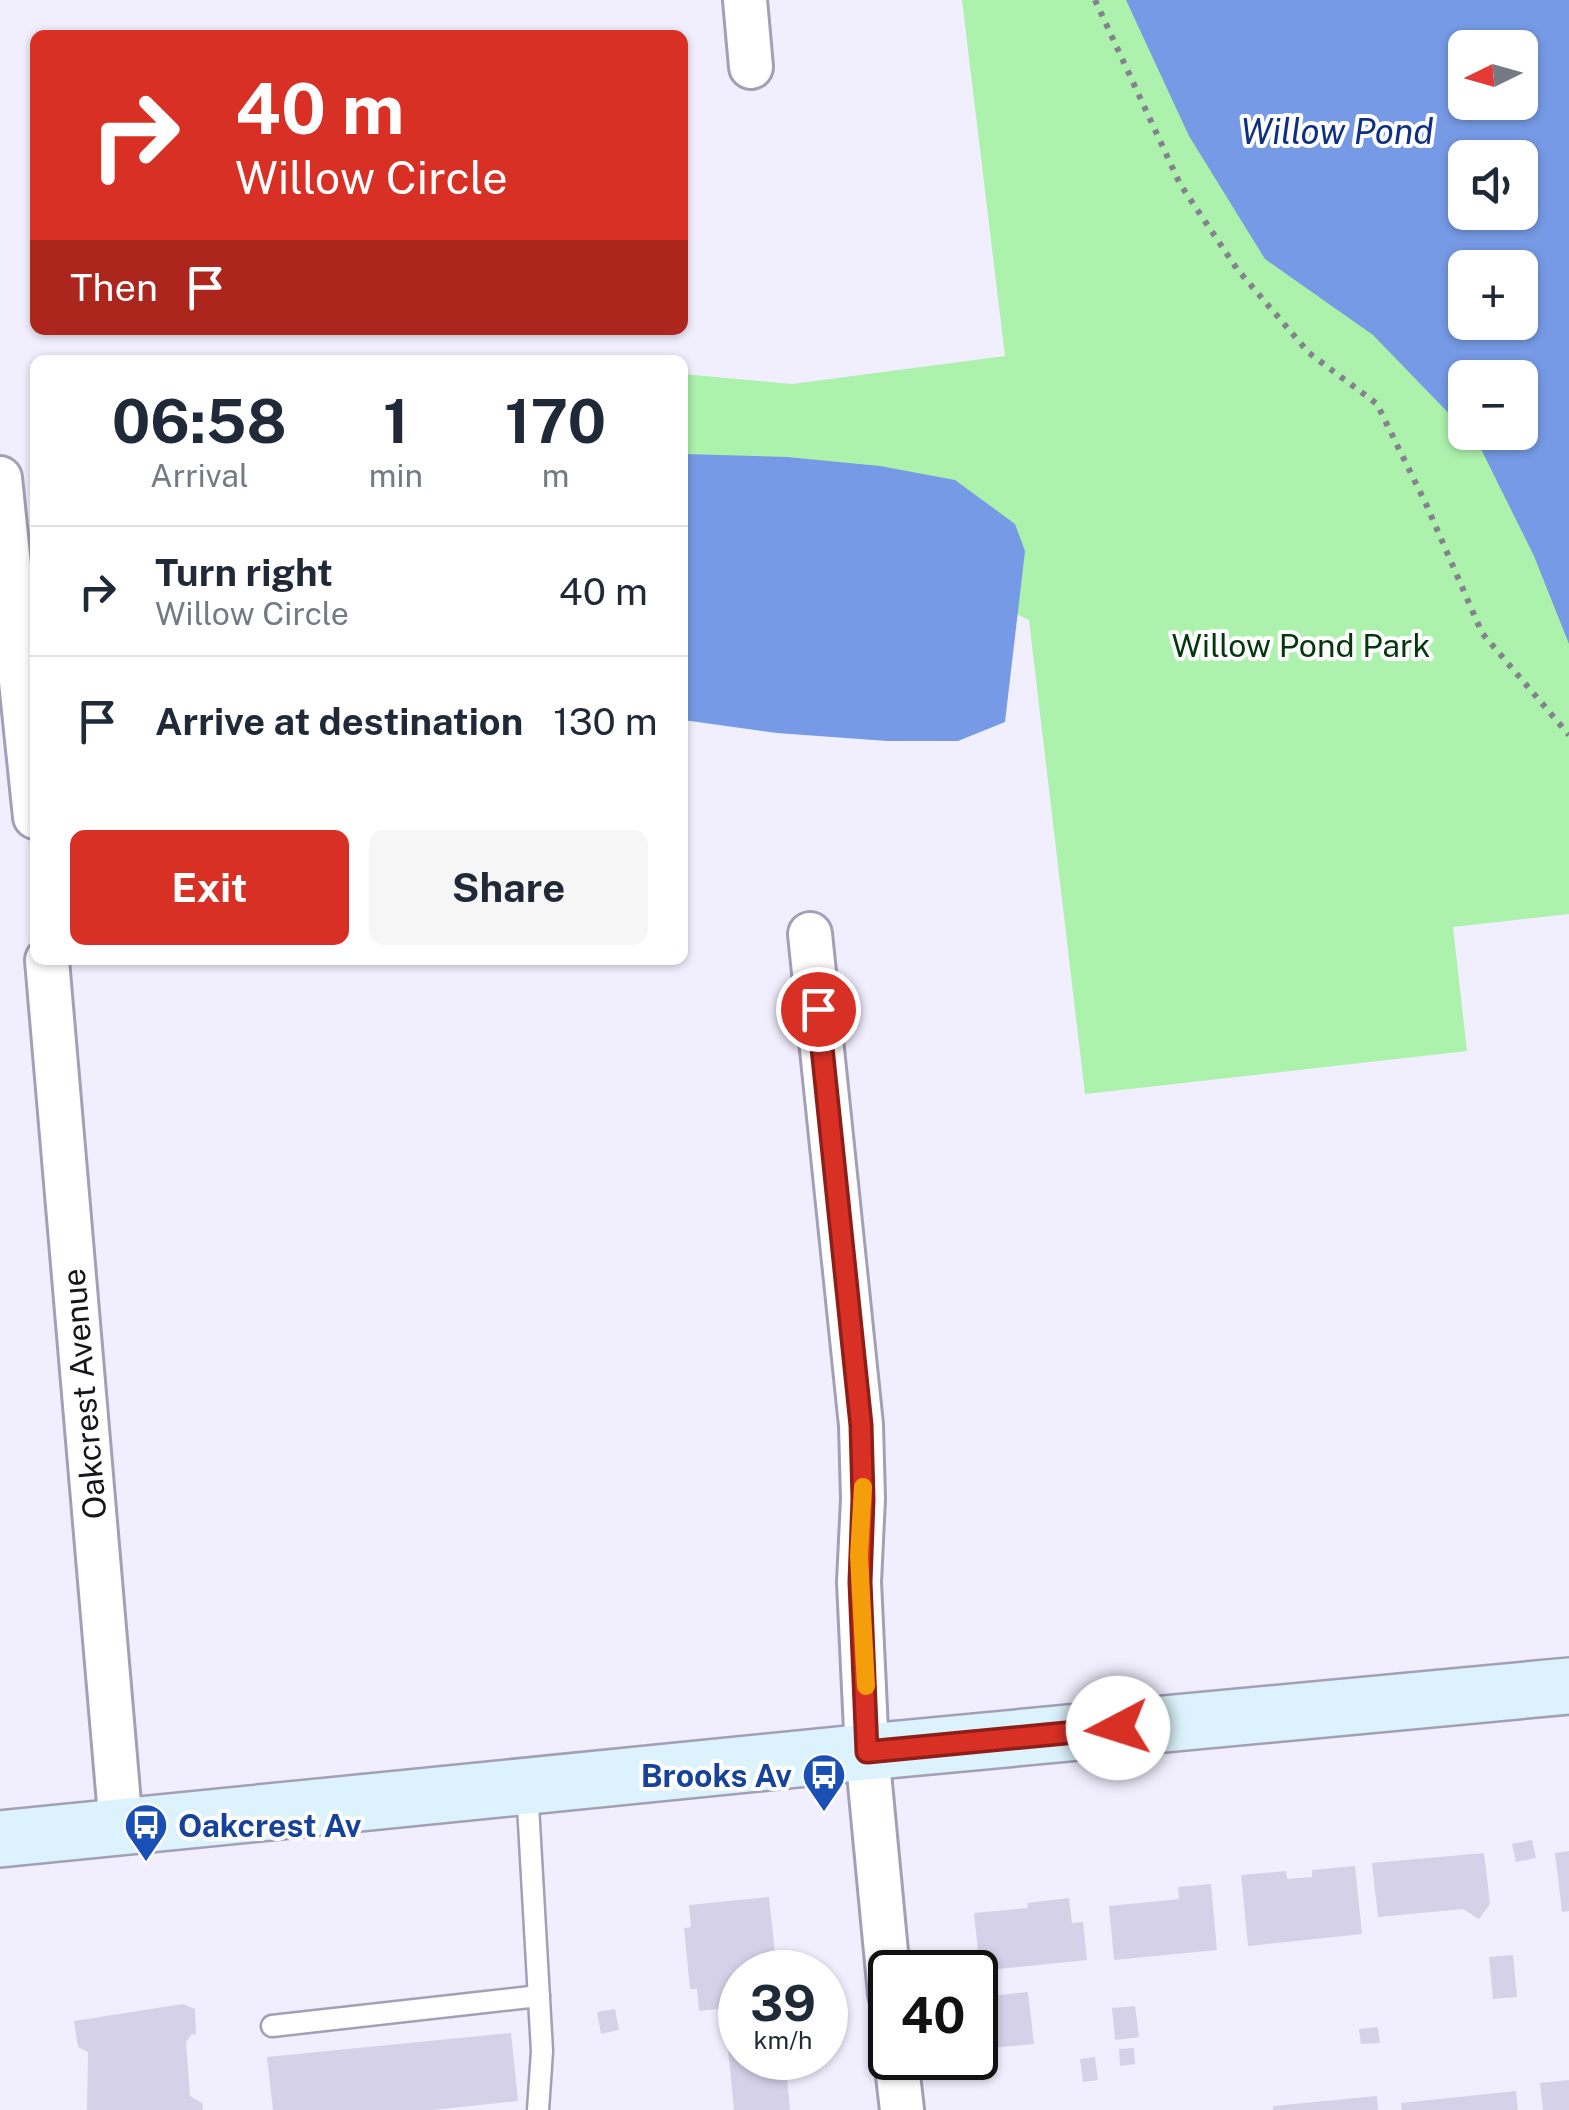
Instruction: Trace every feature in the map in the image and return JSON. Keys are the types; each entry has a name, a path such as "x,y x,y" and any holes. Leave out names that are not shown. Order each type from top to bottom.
{"street":[{"path":"745,0 751,66"},
{"path":"0,478 11,681 30,788"},
{"path":"810,934 861,1425 860,1582 867,1752 886,1950"},
{"name":"Oakcrest Avenue","path":"47,965 121,1827"},
{"path":"0,1839 1569,1686"},
{"path":"899,2080 902,2110"}],"lane":[{"path":"527,1786 542,2051 538,2110"},
{"path":"272,2026 539,1996"}],"path":[{"path":"1095,0 1180,184 1237,269 1309,353 1377,404 1426,504 1482,634 1569,734"}],"green space":[{"name":"Willow Pond Park","path":"962,0 1569,0 1569,914 1453,927 1467,1051 1085,1094 1029,620 933,575 688,590 688,374 792,384 1005,356"}],"water":[{"name":"Willow Pond","path":"1126,0 1569,0 1569,644 1534,556 1481,450 1538,450 1538,360 1448,360 1448,412 1373,335 1265,259 1189,136"},
{"path":"688,454 787,457 880,466 955,480 1015,524 1025,551 1005,722 958,741 887,741 777,733 688,721"}],"building":[{"path":"1532,1840 1536,1858 1516,1862 1512,1844"},
{"path":"1569,1851 1569,1911 1562,1912 1555,1853"},
{"path":"1484,1853 1490,1904 1479,1919 1463,1909 1378,1917 1372,1863"},
{"path":"1355,1866 1362,1934 1248,1946 1241,1875 1286,1871 1287,1879 1312,1877 1312,1870"},
{"path":"1211,1884 1217,1950 1114,1960 1109,1906 1179,1899 1178,1887"},
{"path":"769,1897 775,1950 718,1950 718,2009 699,2011 697,1989 690,1989 684,1928 691,1927 689,1905"},
{"path":"1069,1898 1072,1923 1083,1922 1087,1960 998,1969 998,1950 978,1950 974,1913 1028,1908 1027,1903"},
{"path":"1513,1955 1517,1997 1493,1999 1489,1957"},
{"path":"1028,1992 1034,2044 998,2047 998,1995"},
{"path":"183,2004 195,2009 196,2035 192,2034 186,2042 190,2096 202,2103 203,2110 87,2110 88,2052 78,2047 74,2021"},
{"path":"1135,2006 1139,2037 1115,2040 1112,2008"},
{"path":"615,2009 619,2030 601,2034 597,2012"},
{"path":"1378,2027 1380,2043 1361,2044 1359,2029"},
{"path":"511,2033 518,2101 433,2110 273,2110 267,2057"},
{"path":"1134,2048 1135,2064 1120,2066 1119,2049"},
{"path":"1095,2057 1098,2080 1083,2082 1080,2059"},
{"path":"731,2080 787,2080 790,2110 734,2110"},
{"path":"1569,2080 1569,2110 1543,2110 1540,2083"},
{"path":"1516,2091 1518,2110 1402,2110 1401,2103"},
{"path":"1377,2096 1378,2110 1273,2110 1273,2106"}],"slow traffic":[{"path":"863,1487 859,1556 866,1686"}],"place":[{"name":"Brooks Av","path":"824,1813"},
{"name":"Oakcrest Av","path":"146,1863"}],"route":[{"path":"818,1009 861,1425 863,1499 859,1556 867,1752 1118,1728"}]}
